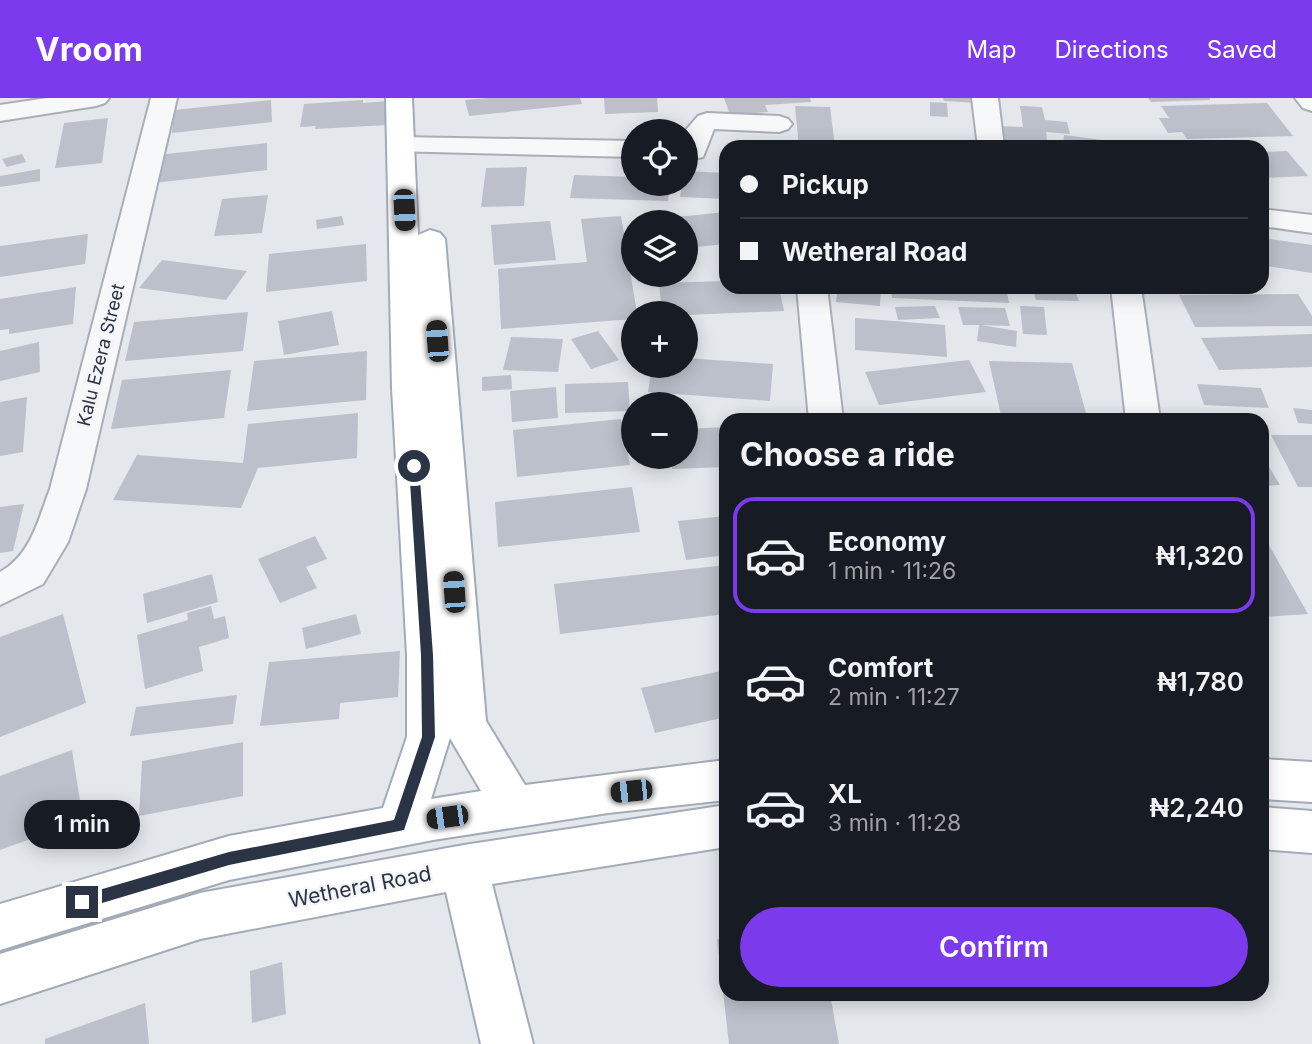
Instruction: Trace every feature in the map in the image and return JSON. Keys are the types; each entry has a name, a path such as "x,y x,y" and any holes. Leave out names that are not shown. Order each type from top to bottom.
{"main road":[{"path":"399,98 411,145 465,724 514,807"},
{"path":"399,826 429,737 427,655 409,388 411,145 422,98"},
{"path":"1269,779 1312,782"},
{"path":"0,927 229,858 514,807 719,781"},
{"name":"Wetheral Road","path":"0,978 200,916 464,867 719,826"},
{"path":"1269,829 1312,832"},
{"path":"464,867 507,1044"}],"street":[{"path":"0,113 96,98"},
{"name":"Kalu Ezera Street","path":"0,590 29,574 49,541 68,489 163,98"},
{"path":"985,98 990,140"},
{"path":"1308,98 1312,103"},
{"path":"699,152 698,131 708,121 779,124"},
{"path":"411,145 621,149"},
{"path":"1269,219 1312,224"},
{"path":"813,294 825,413"},
{"path":"1127,294 1142,413"}],"building":[{"path":"580,98 582,104 469,116 465,100"},
{"path":"604,98 657,98 658,112 605,114"},
{"path":"724,98 810,98 811,102 765,105 768,112 730,115"},
{"path":"943,98 980,98 980,103 944,101"},
{"path":"1148,98 1210,98 1210,100 1151,102"},
{"path":"271,100 272,122 172,133 174,110"},
{"path":"363,100 363,103 388,101 387,125 315,129 316,126 300,127 304,104"},
{"path":"930,102 947,103 948,117 930,116"},
{"path":"1267,103 1293,136 1187,139 1182,132 1168,133 1159,118 1169,118 1161,106"},
{"path":"795,106 830,107 834,140 798,140"},
{"path":"1020,106 1042,107 1045,120 1067,122 1070,134 1046,132 1047,140 1000,140 998,126 1023,127"},
{"path":"108,118 102,163 55,168 64,123"},
{"path":"1064,135 1102,140 1064,140"},
{"path":"267,143 267,170 154,183 157,155"},
{"path":"1287,151 1308,176 1269,178 1269,152"},
{"path":"22,154 26,162 7,167 2,159"},
{"path":"527,167 524,206 481,207 486,168"},
{"path":"40,169 40,181 0,187 0,176"},
{"path":"698,172 719,173 719,199 680,197 698,196"},
{"path":"574,175 621,177 621,196 669,196 668,201 570,198"},
{"path":"268,195 262,233 214,236 222,199"},
{"path":"719,213 719,245 698,247 698,215"},
{"path":"342,216 344,225 317,229 316,220"},
{"path":"621,216 621,287 633,287 635,301 621,301 621,320 501,329 498,269 587,262 581,219"},
{"path":"550,221 556,260 494,265 491,225"},
{"path":"88,234 85,264 0,277 0,246"},
{"path":"1269,239 1312,245 1312,273 1269,266"},
{"path":"366,244 367,281 266,292 269,254"},
{"path":"162,260 247,271 226,300 139,288"},
{"path":"719,281 719,294 780,294 784,311 698,315 698,301 661,301 659,287 698,287 698,282"},
{"path":"76,287 73,324 9,334 9,329 0,330 0,299"},
{"path":"837,294 881,294 880,306 836,302"},
{"path":"892,294 1007,294 1009,303 892,298"},
{"path":"1034,294 1076,294 1079,301 1036,300"},
{"path":"1298,294 1312,316 1312,326 1195,327 1179,295"},
{"path":"935,306 940,318 898,320 895,307"},
{"path":"1020,306 1044,307 1047,335 1023,334"},
{"path":"958,307 1005,308 1010,326 981,325 1017,331 1016,347 977,341 979,325 963,325"},
{"path":"332,311 339,345 284,355 278,321"},
{"path":"248,312 243,351 125,361 134,322"},
{"path":"855,318 945,325 947,357 855,350"},
{"path":"598,331 619,360 591,369 571,339"},
{"path":"1312,334 1312,367 1219,370 1201,338"},
{"path":"511,337 563,339 558,372 503,370"},
{"path":"39,342 40,372 0,381 0,351"},
{"path":"367,351 366,400 247,411 254,361"},
{"path":"698,359 773,364 770,401 698,396 698,392 648,392 650,378 698,378"},
{"path":"969,360 986,392 879,405 865,372"},
{"path":"989,361 1072,363 1086,413 1000,413"},
{"path":"231,370 224,418 111,429 122,380"},
{"path":"511,375 512,389 482,391 482,377"},
{"path":"628,382 629,392 621,392 621,411 565,413 565,384"},
{"path":"1197,384 1261,388 1269,408 1204,405"},
{"path":"556,387 558,418 512,422 510,391"},
{"path":"27,397 23,452 0,456 0,402"},
{"path":"1293,408 1312,410 1312,424 1298,423"},
{"path":"358,413 357,458 258,468 241,508 113,500 137,455 243,463 248,424"},
{"path":"621,419 621,466 517,477 513,430"},
{"path":"719,427 719,467 698,468 698,428"},
{"path":"1271,435 1312,435 1312,487 1298,487"},
{"path":"1269,467 1280,485 1269,486"},
{"path":"632,487 640,532 498,547 495,502"},
{"path":"24,504 13,551 0,553 0,507"},
{"path":"719,517 719,556 686,560 678,521"},
{"path":"315,536 327,559 306,567 317,588 280,603 258,559"},
{"path":"1269,545 1308,614 1269,617"},
{"path":"719,566 719,615 560,634 554,584"},
{"path":"212,574 218,602 147,623 143,594"},
{"path":"211,606 214,619 225,616 229,638 199,647 203,671 145,689 137,635 188,620 187,613"},
{"path":"63,614 86,703 0,737 0,637"},
{"path":"356,614 361,634 306,649 302,628"},
{"path":"400,651 398,697 340,703 339,719 260,726 269,662"},
{"path":"719,671 719,719 655,733 641,688"},
{"path":"237,695 233,724 130,736 136,707"},
{"path":"243,742 243,796 139,816 142,761"},
{"path":"72,750 83,820 0,850 0,776"},
{"path":"282,962 286,1014 252,1023 250,971"},
{"path":"724,1001 831,1001 839,1044 729,1044"},
{"path":"145,1003 149,1044 45,1044 45,1039"}],"route":[{"path":"82,902 229,858 399,826 429,737 427,655 414,466"}]}
